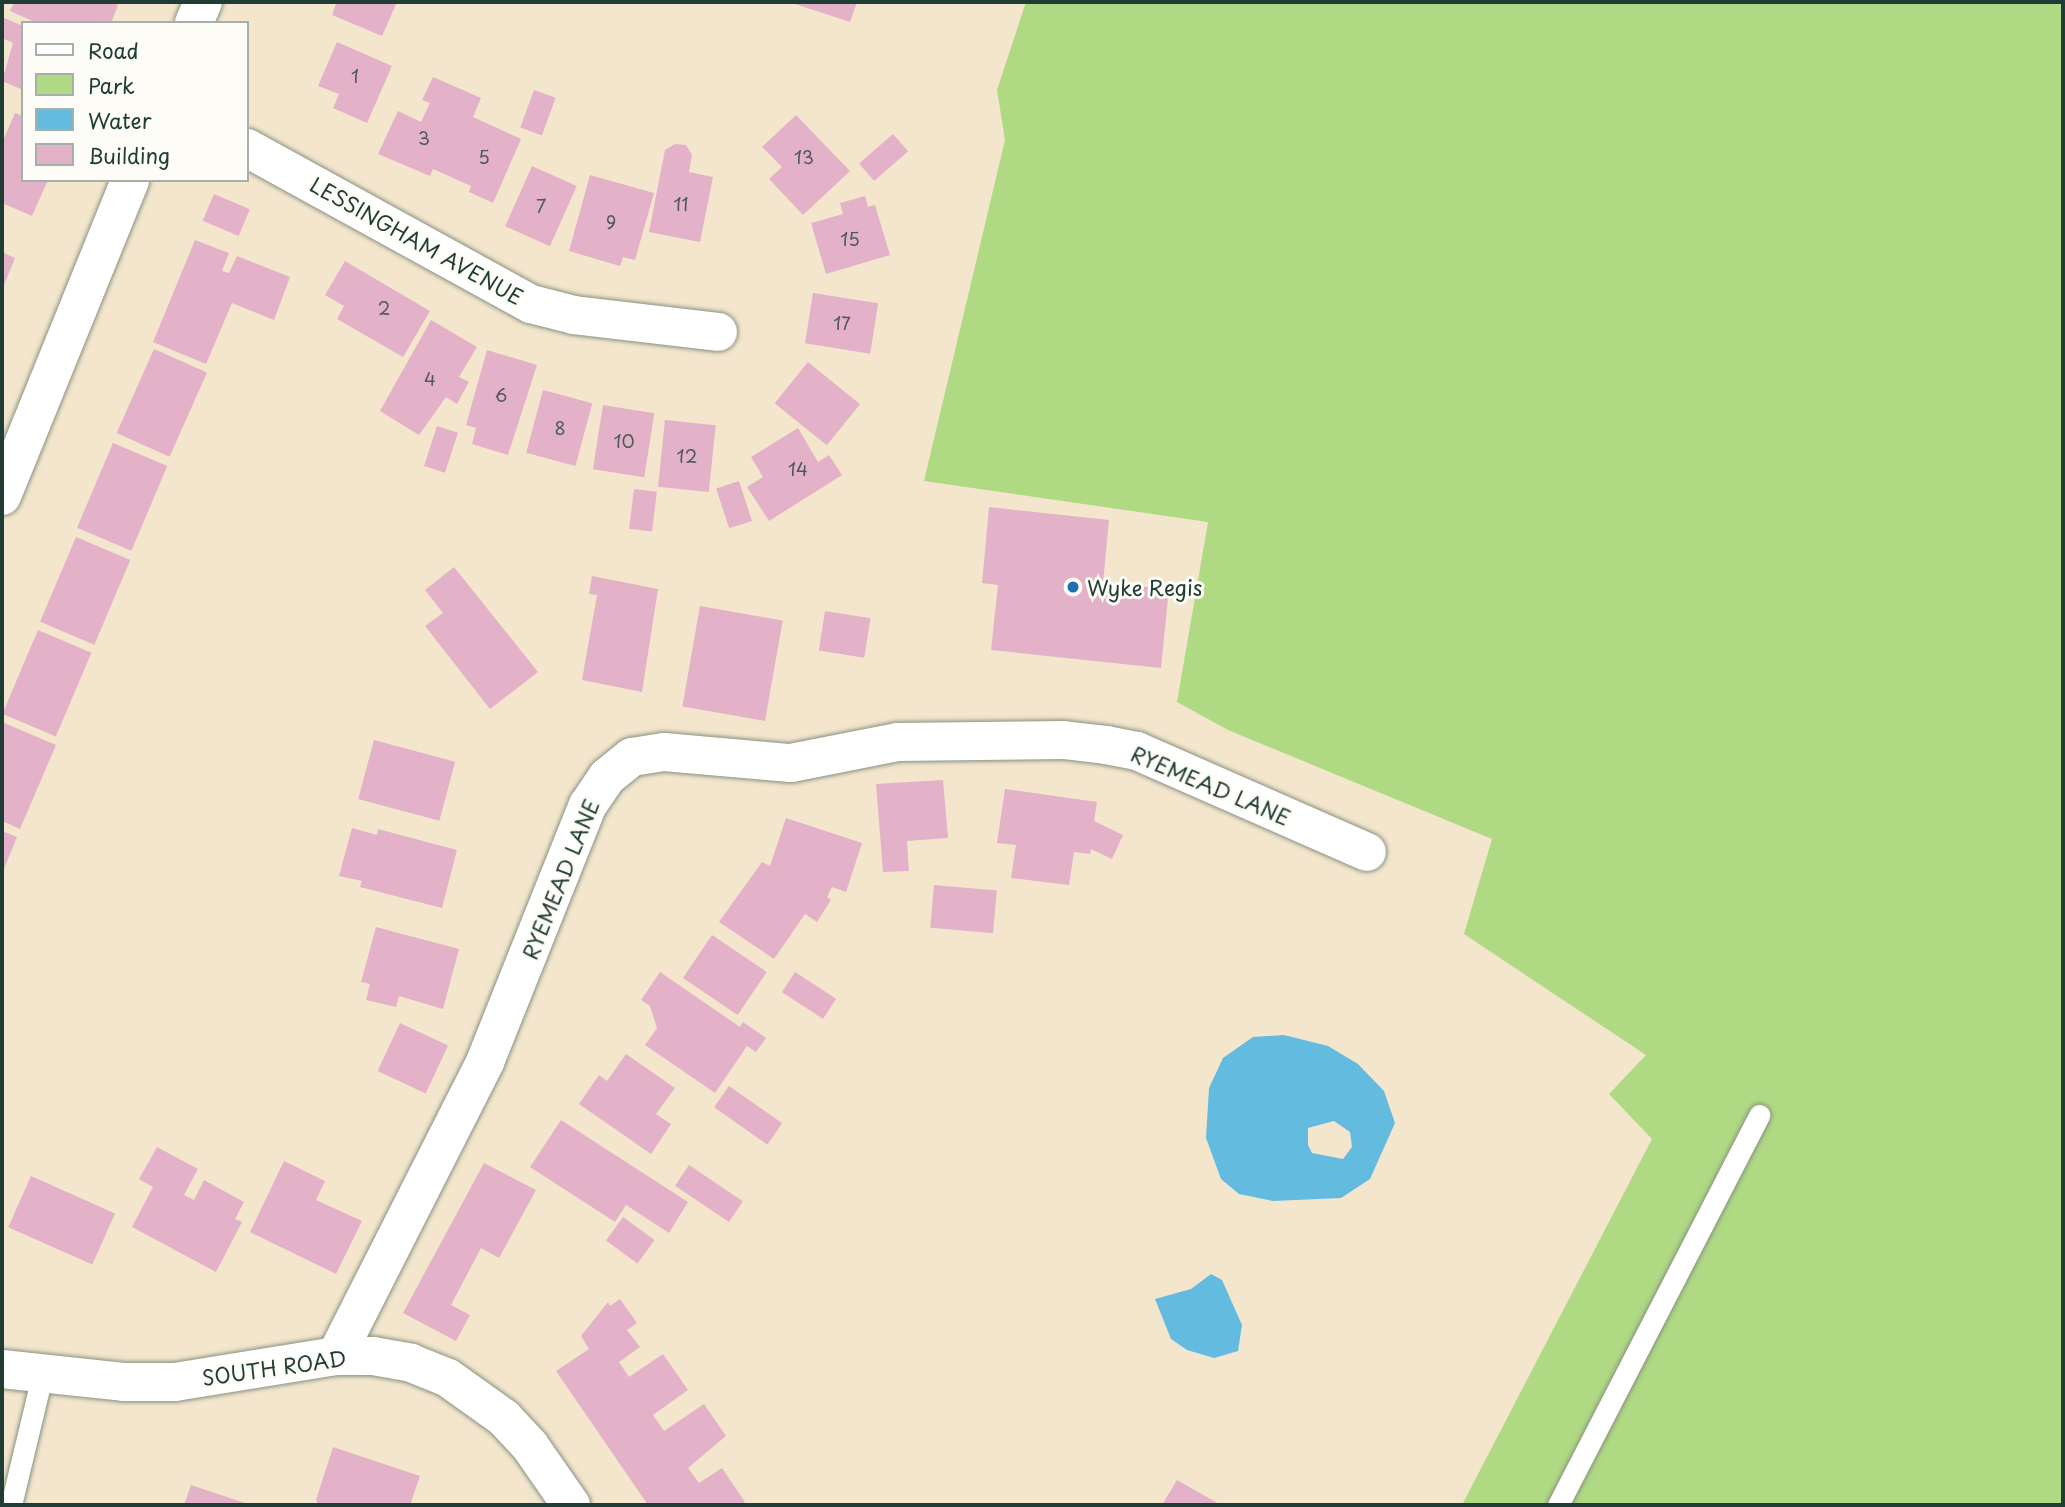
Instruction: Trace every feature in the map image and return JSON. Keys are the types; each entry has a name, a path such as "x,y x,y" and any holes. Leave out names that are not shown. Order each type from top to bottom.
{"street":[{"path":"195,21 203,2"},
{"name":"LESSINGHAM AVENUE","path":"248,149 531,304 574,315 718,332"},
{"path":"2,496 129,182"},
{"name":"RYEMEAD LANE","path":"336,1356 485,1062 588,805 607,777 632,757 664,752 791,763 897,742 1063,740 1095,744 1137,751 1367,852"},
{"name":"SOUTH ROAD","path":"2,1369 42,1376 175,1382 336,1356 373,1356 411,1363 477,1396 530,1446 571,1505"}],"lane":[{"path":"1558,1505 1759,1115"},
{"path":"11,1505 42,1376"}],"green space":[{"path":"1026,2 2063,2 2063,1505 1462,1505 1652,1139 1609,1094 1646,1055 1464,934 1492,839 1228,730 1177,702 1208,522 924,481 1005,140 997,90"}],"water":[{"path":"1284,1035 1328,1046 1358,1064 1384,1091 1395,1123 1370,1179 1341,1198 1273,1201 1239,1194 1221,1179 1206,1138 1209,1088 1223,1058 1253,1037","holes":["1334,1121 1350,1132 1352,1147 1343,1159 1312,1153 1308,1145 1308,1128"]},
{"path":"1211,1274 1222,1280 1242,1325 1238,1351 1214,1358 1187,1350 1171,1339 1155,1299 1191,1289"}],"building":[{"path":"14,2 110,2 118,5 112,21 32,21 10,11"},
{"path":"331,2 397,2 382,36 332,15 336,4"},
{"path":"789,2 857,2 850,22"},
{"path":"2,17 21,25 21,89 2,81 13,43 2,38"},
{"path":"337,42 392,66 367,123 333,108 339,94 318,86"},
{"path":"433,77 481,98 473,117 521,139 493,203 469,192 471,186 433,169 430,176 378,154 398,111 421,122 430,103 422,100"},
{"path":"534,90 556,98 542,135 520,128"},
{"path":"15,113 21,115 21,182 47,182 32,216 2,203 2,143"},
{"path":"796,115 850,171 803,215 769,179 782,167 762,147"},
{"path":"893,134 908,151 874,181 859,164"},
{"path":"675,144 686,145 692,155 689,172 713,177 700,242 649,232 665,150"},
{"path":"532,166 577,186 550,246 505,226"},
{"path":"590,175 654,193 635,260 623,257 620,266 569,251"},
{"path":"214,194 250,209 239,236 203,221"},
{"path":"865,196 868,207 875,205 890,255 826,274 811,223 843,214 840,203"},
{"path":"195,240 229,253 222,271 229,273 237,256 290,277 274,320 232,303 206,364 153,342"},
{"path":"2,252 15,258 2,290"},
{"path":"345,261 430,311 403,357 337,319 344,306 325,295"},
{"path":"813,293 878,303 870,354 805,343"},
{"path":"431,320 477,347 459,377 469,382 457,404 446,397 419,435 380,411"},
{"path":"154,349 207,373 170,457 117,433"},
{"path":"487,350 537,365 508,455 472,444 476,428 466,425"},
{"path":"808,362 860,404 827,445 775,403"},
{"path":"543,390 592,403 575,466 526,453"},
{"path":"603,405 654,413 644,477 593,469"},
{"path":"665,420 716,425 709,492 658,487"},
{"path":"437,426 458,433 445,473 424,466"},
{"path":"798,428 818,462 829,455 842,475 769,521 747,487 763,477 751,457"},
{"path":"113,443 167,466 131,551 77,528"},
{"path":"739,481 752,521 729,528 716,488"},
{"path":"634,489 657,492 652,532 629,529"},
{"name":"Wyke Regis","path":"989,507 1109,520 1103,583 1169,589 1161,668 991,650 998,585 982,583"},
{"path":"76,537 130,560 94,645 40,622"},
{"path":"454,567 538,672 490,709 425,626 443,613 425,590"},
{"path":"592,576 658,589 642,692 582,680 597,595 589,594"},
{"path":"700,606 783,621 765,721 682,706"},
{"path":"825,611 870,618 864,658 819,651"},
{"path":"38,630 91,653 56,736 2,714"},
{"path":"2,722 56,745 20,829 2,821"},
{"path":"374,740 455,762 439,821 358,799"},
{"path":"943,780 948,838 907,841 909,871 883,872 876,784"},
{"path":"1005,789 1097,802 1094,821 1123,835 1112,859 1091,849 1090,854 1074,852 1069,885 1011,878 1016,845 997,843"},
{"path":"786,818 862,843 846,892 832,887 827,897 831,900 817,922 805,914 774,959 719,922 762,862 770,866"},
{"path":"352,828 377,835 378,829 457,850 442,908 360,887 362,881 339,876"},
{"path":"2,831 17,837 2,874"},
{"path":"934,885 997,890 993,933 930,928"},
{"path":"376,927 459,949 443,1009 399,996 396,1007 366,1000 370,984 361,982"},
{"path":"712,935 767,972 738,1015 683,978"},
{"path":"660,972 740,1027 743,1022 766,1038 756,1052 747,1046 715,1093 645,1045 657,1028 650,1006 641,1000"},
{"path":"795,972 836,999 823,1019 782,992"},
{"path":"400,1023 448,1045 426,1093 378,1071"},
{"path":"626,1054 675,1088 656,1114 671,1124 651,1154 579,1104 599,1075 607,1081"},
{"path":"729,1086 782,1123 767,1145 714,1107"},
{"path":"561,1120 688,1202 669,1233 626,1205 615,1222 530,1167"},
{"path":"157,1147 198,1169 184,1195 194,1200 204,1180 244,1202 235,1219 242,1222 216,1272 132,1227 153,1187 139,1179"},
{"path":"284,1161 325,1181 316,1200 362,1221 336,1274 250,1232"},
{"path":"484,1163 536,1190 499,1258 481,1248 451,1305 470,1315 456,1341 403,1313"},
{"path":"689,1165 743,1201 729,1222 675,1186"},
{"path":"31,1176 115,1213 92,1265 8,1227"},
{"path":"623,1217 655,1240 638,1263 606,1240"},
{"path":"620,1299 637,1323 627,1330 640,1347 619,1362 629,1377 663,1354 688,1390 653,1415 664,1431 704,1404 726,1436 688,1468 699,1483 722,1468 745,1502 741,1505 648,1505 556,1371 589,1349 581,1336 608,1302 610,1306"},
{"path":"333,1447 420,1476 410,1505 319,1505 316,1500"},
{"path":"1177,1480 1221,1505 1162,1505"},
{"path":"191,1485 251,1505 184,1505"}],"place":[{"name":"Wyke Regis","path":"1073,587"}]}
